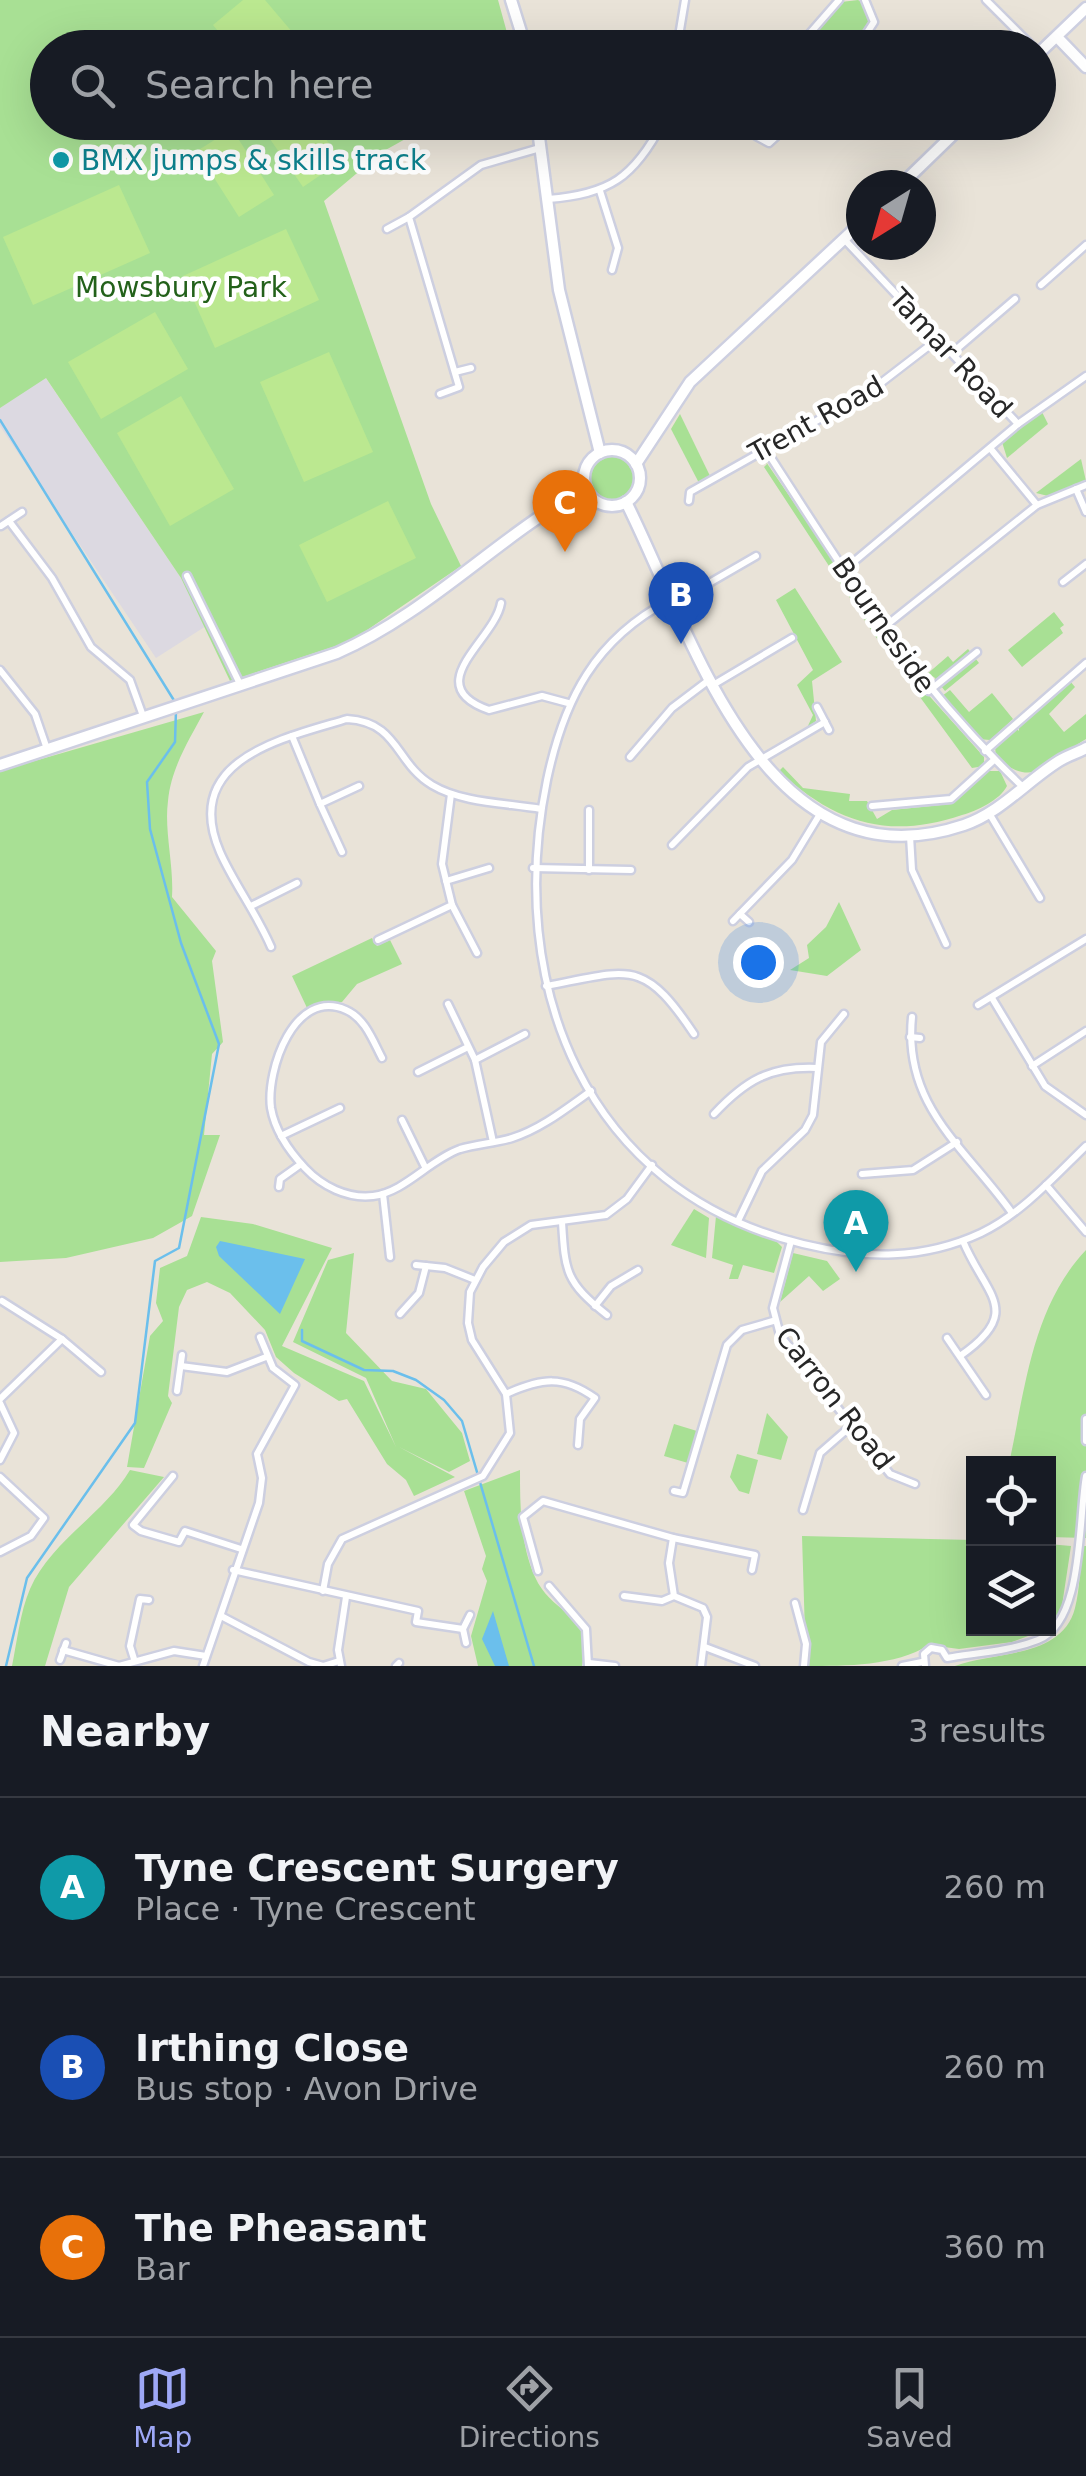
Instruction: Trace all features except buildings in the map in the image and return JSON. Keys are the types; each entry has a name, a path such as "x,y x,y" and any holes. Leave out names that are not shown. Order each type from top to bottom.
{"main road":[{"path":"511,0 520,30"},
{"path":"1086,8 1056,36 1086,67"},
{"path":"539,140 559,290 600,453"},
{"path":"916,170 947,140"},
{"path":"636,464 624,453 600,453 587,465 586,488 600,504 626,502 637,490 636,464 690,382 844,239"},
{"path":"0,764 376,635 424,605 502,540 586,488"},
{"path":"626,502 711,682 761,758 789,790 820,814 854,829 910,836 953,828 989,813 1062,759 1085,752"}],"street":[{"path":"680,30 684,0"},
{"path":"813,30 839,0"},
{"path":"866,0 874,22 869,30"},
{"path":"986,0 1016,30"},
{"path":"546,200 600,191 638,162 652,140"},
{"path":"387,229 481,165 540,148"},
{"path":"600,191 622,248 612,270"},
{"path":"409,216 459,387 440,394"},
{"name":"Tamar Road","path":"844,239 1018,424"},
{"path":"1041,285 1086,245"},
{"path":"952,353 1015,300"},
{"name":"Trent Road","path":"687,494 764,447 874,389 938,339"},
{"path":"455,372 471,368"},
{"path":"844,570 1018,424 1086,376"},
{"name":"Bourneside","path":"764,447 929,691 1023,788"},
{"path":"990,448 1037,505"},
{"path":"884,628 1037,505 1086,485"},
{"path":"1076,489 1086,512"},
{"path":"1,526 22,512"},
{"path":"9,521 52,578 91,647 130,680 142,716"},
{"path":"756,556 613,638 581,678 568,703 541,810 533,868 538,955 558,1030 591,1091 611,1121 678,1187 738,1221 791,1241 859,1255 896,1256 963,1241 1012,1214 1086,1146"},
{"path":"1064,582 1086,564"},
{"path":"186,576 240,684"},
{"path":"501,603 490,631 462,662 460,684 466,697 490,710 542,696 568,703"},
{"path":"630,757 672,708 792,638"},
{"path":"929,691 978,652"},
{"path":"985,751 1086,663"},
{"path":"0,670 35,714 47,750"},
{"path":"672,845 761,758 827,726 816,707"},
{"path":"272,947 215,839 215,795 241,758 292,736 347,719 362,720 388,734 423,779 450,794 541,810"},
{"path":"292,736 342,852"},
{"path":"872,806 951,799 994,760"},
{"path":"320,804 358,786"},
{"path":"450,794 441,844 446,882 452,905 477,953"},
{"path":"589,810 594,825 589,870"},
{"path":"989,813 1040,898"},
{"path":"734,922 792,860 820,814"},
{"path":"910,836 912,870 946,944"},
{"path":"446,882 489,868"},
{"path":"533,868 631,870"},
{"path":"253,905 297,883"},
{"path":"378,940 452,905"},
{"path":"740,914 749,922"},
{"path":"978,1005 1086,939"},
{"path":"546,986 622,974 642,977 666,992 694,1034"},
{"path":"992,998 1045,1086 1086,1115"},
{"path":"448,1004 475,1060 493,1142"},
{"path":"382,1058 366,1028 349,1011 325,1009 299,1022 281,1044 272,1074 272,1108 281,1136 301,1164 338,1191 369,1197 383,1194 460,1149 535,1128 591,1091"},
{"path":"738,1221 762,1172 806,1130 813,1115 822,1042 844,1014"},
{"path":"912,1018 910,1063 921,1094 1012,1214"},
{"path":"1032,1066 1086,1031"},
{"path":"475,1060 525,1034"},
{"path":"910,1037 920,1038"},
{"path":"418,1072 468,1047"},
{"path":"714,1114 756,1076 777,1068 818,1068"},
{"path":"281,1136 340,1108"},
{"path":"402,1120 425,1167"},
{"path":"862,1174 913,1170 956,1142"},
{"path":"278,1179 301,1164"},
{"path":"323,1591 328,1564 342,1538 479,1477 496,1458 512,1420 506,1394 472,1340 468,1308 474,1280 517,1232 547,1222 592,1219 618,1208 652,1165"},
{"path":"1046,1185 1086,1232"},
{"path":"383,1194 390,1257"},
{"path":"562,1222 567,1274 607,1315"},
{"name":"Carron Road","path":"791,1241 773,1321 890,1474 914,1484"},
{"path":"960,1356 986,1338 995,1318 990,1285 963,1241"},
{"path":"416,1265 474,1280"},
{"path":"400,1314 419,1293 426,1266"},
{"path":"596,1306 611,1286 638,1270"},
{"path":"2,1301 62,1339 101,1372"},
{"path":"674,1490 683,1493 727,1346 742,1330 773,1321"},
{"path":"204,1666 262,1490 257,1454 295,1385 266,1357 260,1336"},
{"path":"948,1338 980,1392"},
{"path":"0,1460 14,1433 0,1401 62,1339"},
{"path":"177,1391 182,1354"},
{"path":"180,1366 228,1372 266,1357"},
{"path":"506,1394 552,1378 565,1380 596,1398 580,1418 578,1445"},
{"path":"1086,1419 1086,1441"},
{"path":"802,1510 820,1452 851,1426"},
{"path":"173,1476 133,1525 141,1532 180,1542 185,1531 241,1549"},
{"path":"902,1666 924,1664 932,1648 942,1650 946,1662 1024,1644 1042,1639 1062,1622 1072,1590 1086,1476"},
{"path":"0,1477 44,1518 32,1536 0,1552"},
{"path":"538,1571 523,1517 537,1502 755,1555 752,1570"},
{"path":"674,1538 669,1563 674,1596"},
{"path":"233,1570 418,1611 416,1622 463,1629"},
{"path":"549,1586 586,1628 588,1665 615,1666"},
{"path":"624,1596 662,1601 674,1596 702,1608 707,1616 701,1666"},
{"path":"223,1617 309,1662 323,1666 340,1664 346,1597"},
{"path":"134,1659 130,1646 140,1599 149,1600"},
{"path":"795,1604 806,1644 804,1666"},
{"path":"466,1643 463,1629 470,1615"},
{"path":"60,1660 65,1647 119,1666 174,1651 206,1656"},
{"path":"705,1647 755,1666"}],"shaded area":[{"path":"45,377 181,578 206,626 156,658 0,426 0,408"}],"green space":[{"name":"Mowsbury Park","path":"0,0 498,0 506,30 30,30 30,140 404,140 382,152 324,201 431,504 461,566 351,641 230,681 181,578 46,378 0,408"},
{"path":"243,0 265,0 290,30 217,30 213,25"},
{"path":"858,0 865,4 870,25 866,30 817,30 841,2"},
{"path":"214,140 239,140 274,195 239,217 197,151"},
{"path":"271,140 327,140 341,161 303,187"},
{"path":"119,185 150,253 33,305 3,237"},
{"path":"286,229 319,300 215,348 183,276"},
{"path":"155,312 188,369 101,419 68,362"},
{"path":"329,352 373,452 304,482 260,382"},
{"path":"181,396 234,489 170,526 117,433"},
{"path":"1041,410 1048,424 1007,458 1002,442"},
{"path":"680,414 710,476 699,483 671,429"},
{"path":"612,456 628,463 635,479 628,495 612,502 596,495 589,479 596,463"},
{"path":"762,456 915,680 984,757 984,766 972,768 873,633 764,467 767,464"},
{"path":"1081,459 1086,481 1048,496 1036,493"},
{"path":"388,501 416,558 327,602 299,545"},
{"path":"795,588 842,662 812,681 816,721 807,728 813,715 797,685 813,670 776,600"},
{"path":"1054,612 1064,625 1060,628 1063,633 1022,667 1008,650"},
{"path":"968,649 979,663 945,691 934,677 926,675 948,656 953,662"},
{"path":"1070,681 1075,687 1049,714 1064,732 1086,714 1086,739 1051,764 1031,772 1009,767 996,757 995,747 1016,728 1019,731 1019,724"},
{"path":"950,690 969,712 992,693 1013,719 990,740 978,739 942,696"},
{"path":"204,712 177,766 167,812 172,897 216,951 212,961 223,1042 212,1054 204,1135 220,1135 192,1216 153,1238 66,1258 0,1262 0,771"},
{"path":"783,767 803,788 850,794 849,801 867,801 877,819 892,810 951,804 988,771 1000,771 1007,786 994,800 968,813 910,826 886,826 864,822 821,803 779,771"},
{"path":"839,902 861,950 827,976 790,970 809,958 807,945 826,927"},
{"path":"372,938 377,946 390,940 402,964 357,984 342,1002 320,1004 308,1010 292,976"},
{"path":"694,1209 709,1218 706,1258 671,1245"},
{"path":"716,1216 777,1242 782,1247 774,1273 743,1265 738,1279 729,1279 733,1265 712,1258"},
{"path":"201,1217 253,1224 332,1248 282,1346 364,1381 396,1447 366,1378 293,1342 328,1260 354,1253 346,1333 392,1381 426,1389 462,1433 470,1461 449,1472 399,1447 455,1477 414,1496 406,1480 387,1464 347,1399 339,1401 294,1373 276,1357 265,1330 230,1293 207,1282 187,1290 179,1307 168,1396 172,1403 144,1468 127,1467 150,1336 163,1321 156,1303 160,1268 187,1256"},
{"path":"1086,1250 1086,1538 1056,1537 1056,1456 1011,1456 1033,1351 1053,1297"},
{"path":"793,1253 827,1261 840,1279 823,1291 809,1276 780,1302"},
{"path":"767,1413 788,1437 781,1460 757,1454"},
{"path":"674,1424 697,1431 688,1463 664,1456"},
{"path":"737,1454 758,1460 749,1494 739,1491 730,1477"},
{"path":"130,1470 164,1477 69,1587 45,1666 12,1666 24,1607 39,1572"},
{"path":"520,1470 522,1524 530,1564 543,1590 577,1624 584,1648 582,1666 478,1666 471,1636 487,1581 482,1569 486,1556 464,1491"},
{"path":"802,1536 966,1540 966,1636 1028,1636 959,1649 929,1645 886,1661 806,1666"},
{"path":"1056,1545 1071,1546 1061,1612 1056,1618"},
{"path":"1082,1546 1086,1546 1086,1666 955,1666 1042,1645 1056,1636 1068,1625 1079,1585"}],"water":[{"path":"220,1241 305,1259 280,1314 219,1256 216,1247"},
{"path":"493,1611 509,1666 495,1666 482,1639"}],"waterway":[{"path":"0,420 175,702"},
{"path":"6,1666 27,1578 135,1423 155,1261 179,1248 219,1044 181,943 150,829 147,782 175,742 176,710"},
{"path":"302,1330 302,1341 364,1370 393,1371 416,1380 444,1400 462,1421 534,1666"}],"place":[{"name":"BMX jumps & skills track","path":"61,160"},
{"name":"The Pheasant","path":"565,552"},
{"name":"Irthing Close","path":"681,644"},
{"name":"Tyne Crescent Surgery","path":"856,1272"}]}
